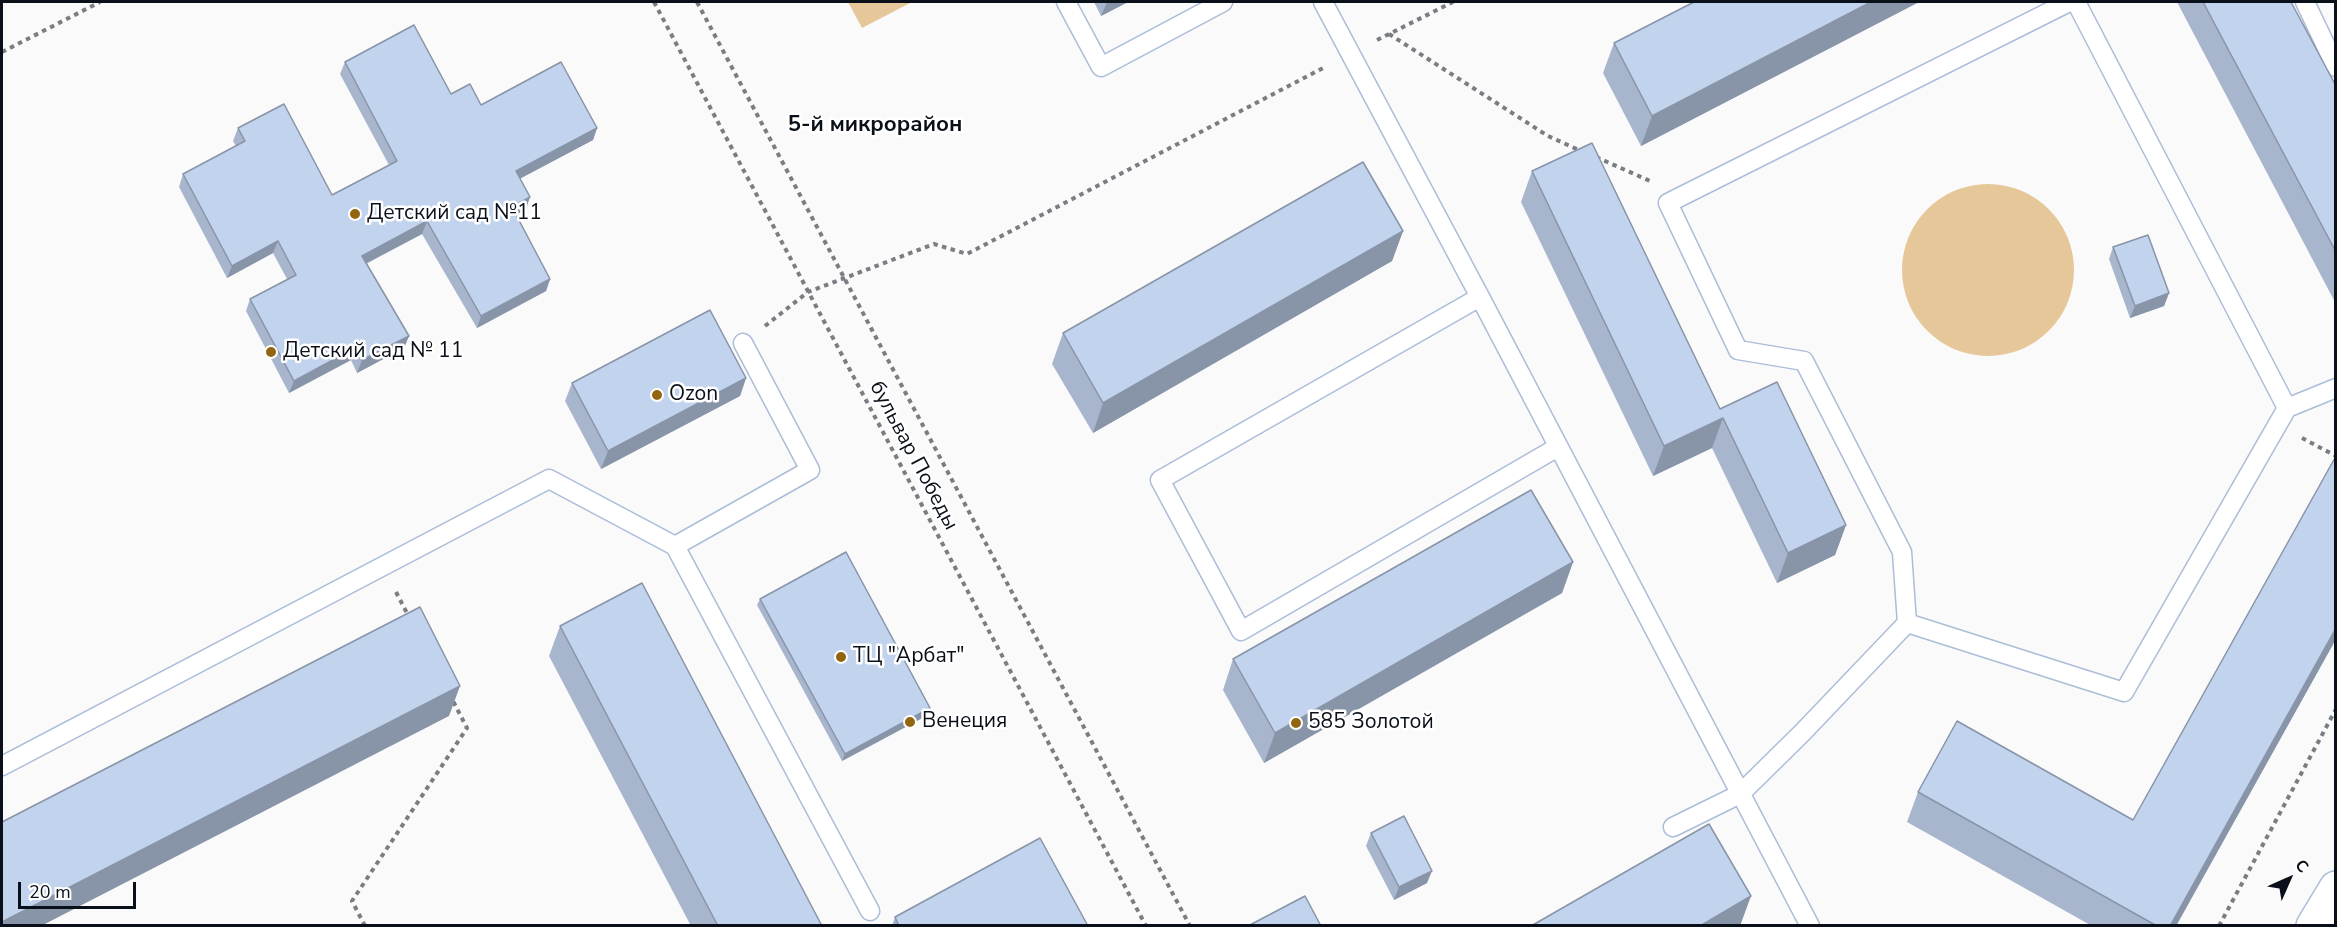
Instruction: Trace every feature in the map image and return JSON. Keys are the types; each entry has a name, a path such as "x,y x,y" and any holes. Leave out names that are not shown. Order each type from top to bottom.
{"street":[{"path":"2313,926 2336,888"}],"lane":[{"path":"1066,2 1101,67 1223,2"},
{"path":"1323,2 1810,926"},
{"path":"1674,827 1740,794 1803,733 1907,623 1902,552 1804,361 1738,350 1668,203 2069,2"},
{"path":"2076,2 2287,408"},
{"path":"2305,2 2336,67"},
{"path":"1480,297 1160,480 1242,631 1558,447"},
{"path":"675,546 810,470 743,343"},
{"path":"1907,623 2124,692 2287,408 2336,388"},
{"path":"2,766 549,479 675,546 870,911"}],"path":[{"path":"2,52 100,2"},
{"name":"бульвар Победы","path":"654,2 1146,926"},
{"path":"697,2 1190,926"},
{"path":"743,343 808,292 934,244 967,254 1453,2"},
{"path":"1389,34 1548,136 1683,196"},
{"path":"2277,425 2336,456"},
{"path":"382,566 414,627"},
{"path":"365,926 352,902 467,728 451,698"},
{"path":"2219,926 2336,709"}],"shaded area":[{"path":"848,2 912,2 862,28"},
{"path":"1988,184 2005,185 2021,190 2036,198 2049,209 2060,222 2068,237 2073,253 2073,287 2068,303 2060,318 2049,331 2036,342 2021,350 2005,355 1988,356 1971,355 1955,350 1940,342 1927,331 1916,318 1908,303 1903,287 1902,270 1903,253 1908,237 1916,222 1927,209 1940,198 1955,190 1971,185"}],"building":[{"path":"1694,2 1871,2 1652,116 1614,43"},
{"path":"2203,2 2291,2 2336,86 2336,252"},
{"name":"Детский сад №11","path":"414,25 451,94 470,84 481,105 561,62 597,128 516,171 530,197 512,207 550,279 481,316 427,221 362,256 409,336 362,360 355,348 294,381 250,299 296,275 278,241 232,266 183,174 245,141 238,128 284,104 332,195 397,161 345,62"},
{"path":"1592,143 1720,409 1777,382 1846,525 1788,553 1723,418 1664,446 1532,171"},
{"path":"1363,162 1403,231 1103,403 1063,333"},
{"path":"2148,235 2169,293 2135,306 2113,247"},
{"path":"710,310 746,378 608,451 572,383"},
{"path":"2336,456 2336,628 2170,926 2157,926 1918,792 1957,721 2133,820"},
{"path":"1531,490 1573,562 1275,733 1233,659"},
{"name":"ТЦ \"Арбат\"","path":"846,552 930,708 845,754 760,599"},
{"path":"642,583 822,926 718,926 560,626"},
{"path":"420,607 460,686 2,922 2,822"},
{"path":"1404,816 1432,871 1399,887 1371,833"},
{"path":"1709,824 1751,896 1700,926 1531,926"},
{"path":"1040,838 1088,926 899,926 895,917"},
{"path":"1305,896 1321,926 1248,926"}],"place":[{"name":"Детский сад №11","path":"355,214"},
{"name":"Детский сад № 11","path":"271,352"},
{"name":"Ozon","path":"657,395"},
{"name":"ТЦ \"Арбат\"","path":"841,657"},
{"name":"Венеция","path":"910,722"},
{"name":"585 Золотой","path":"1296,723"}],"district":[{"name":"5-й микрорайон","path":"875,126"}]}
